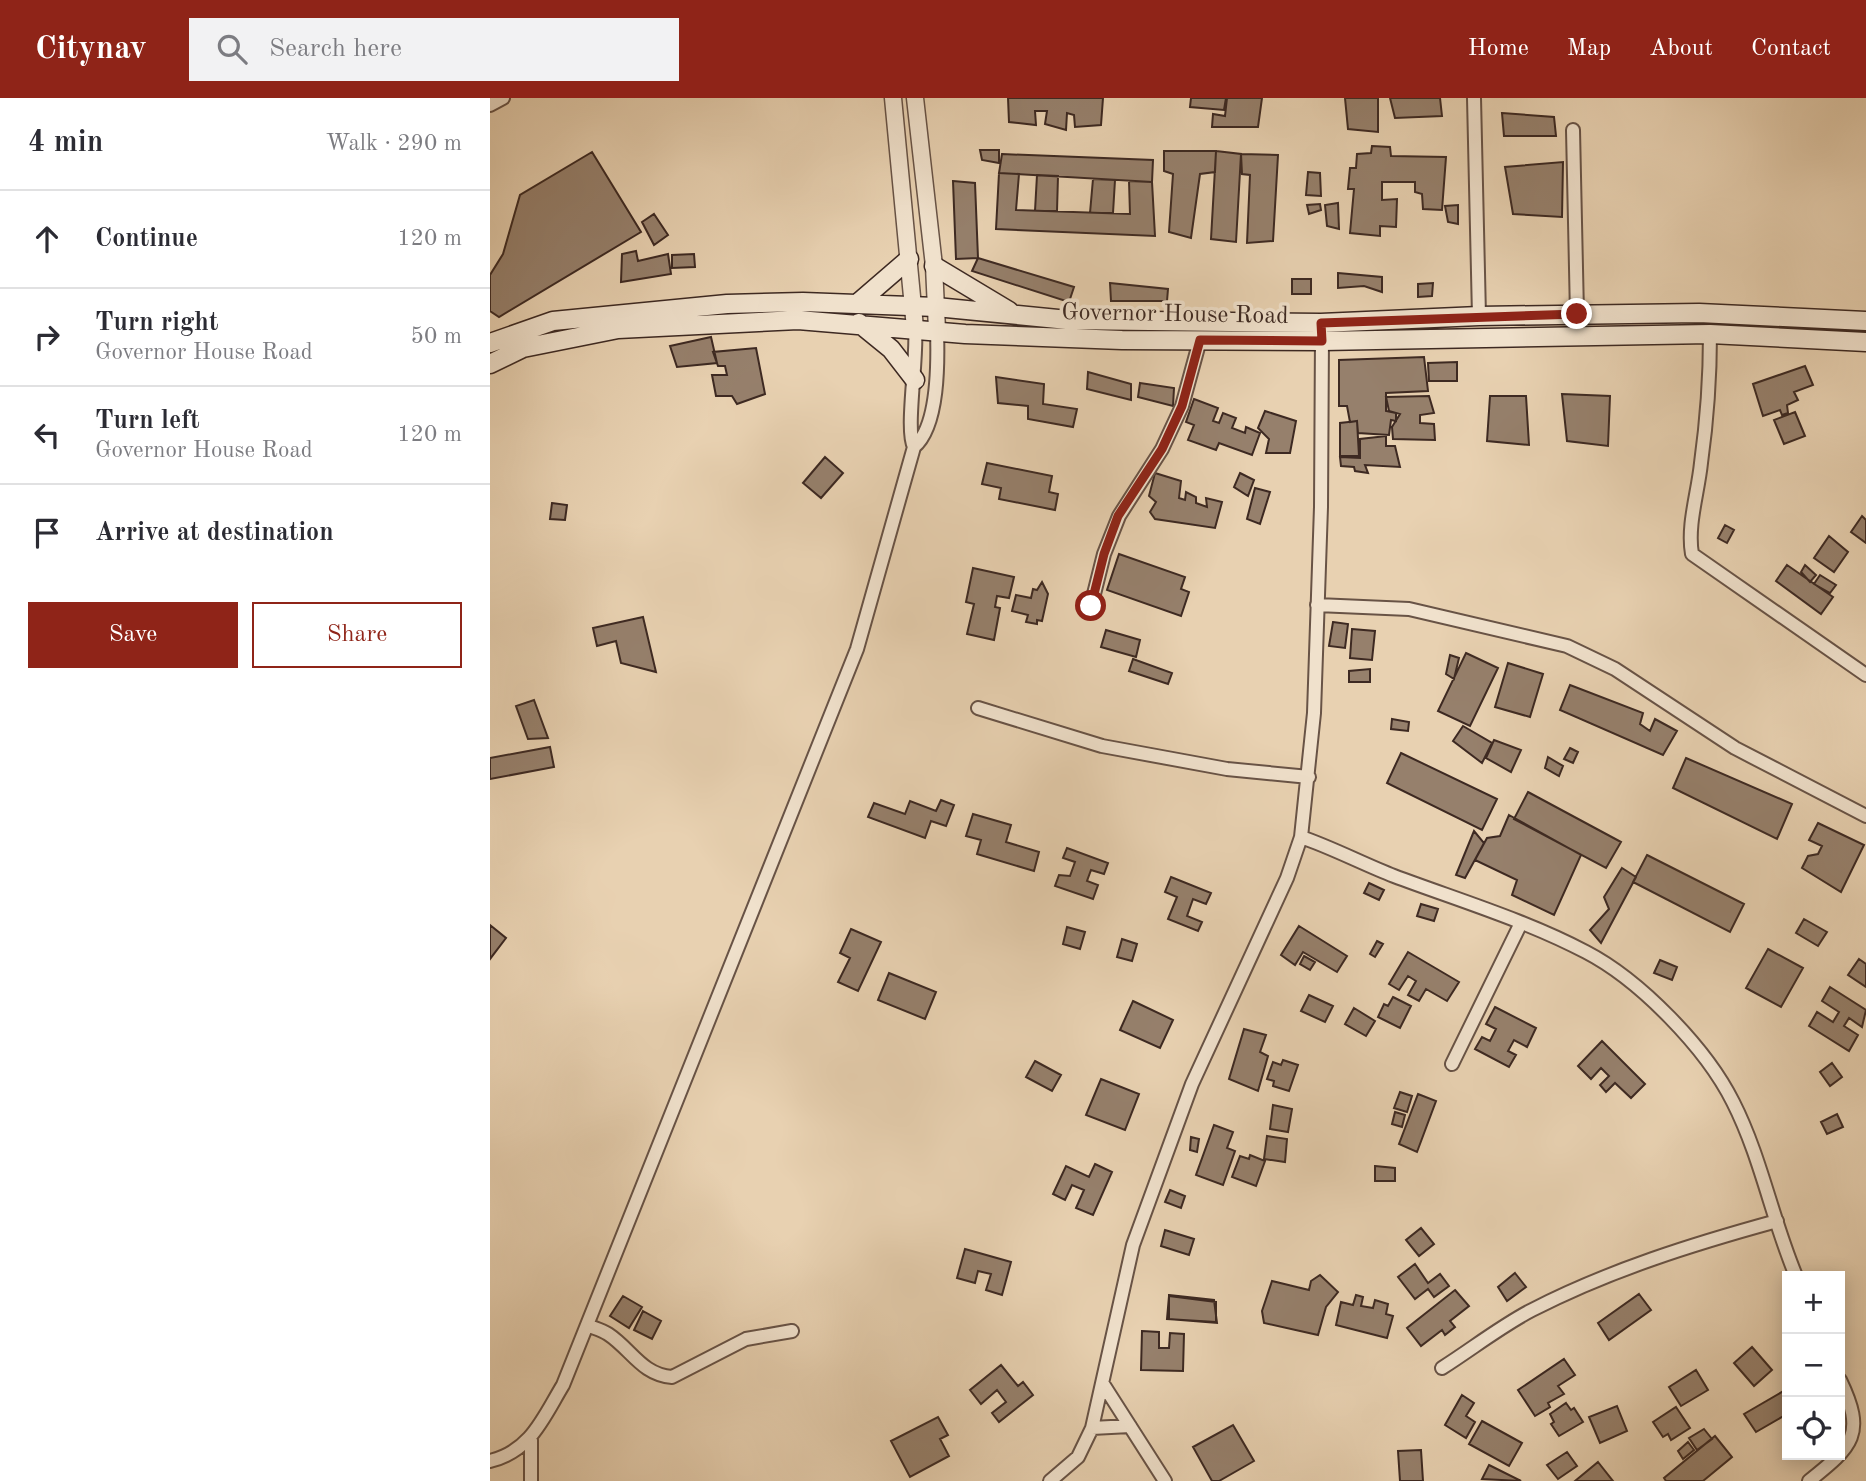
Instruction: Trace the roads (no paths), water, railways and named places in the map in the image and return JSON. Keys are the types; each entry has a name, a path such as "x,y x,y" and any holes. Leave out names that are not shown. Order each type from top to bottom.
{"main road":[{"path":"858,303 909,259"},
{"path":"934,266 1015,314"},
{"name":"Governor House Road","path":"490,343 553,321 727,304 858,303 936,307 1068,320 1321,332 1710,334 1866,342"},
{"name":"Governor House Road","path":"490,364 523,348 618,329 798,320 1044,337 1200,340 1321,332 1479,316 1699,313 1866,321"},
{"path":"859,323 891,349 915,380"}],"street":[{"path":"490,105 503,98"},
{"path":"893,98 915,306 915,380 909,432 914,447"},
{"path":"490,1461 515,1452 531,1440 563,1385 857,649 914,447 923,436 934,394 937,330 934,266 915,98"},
{"path":"1474,98 1479,316"},
{"path":"1573,130 1577,314"},
{"path":"1050,1481 1078,1457 1092,1428 1103,1384 1109,1340 1137,1233 1192,1084 1287,878 1301,836 1309,777 1317,605 1321,332"},
{"path":"1710,334 1704,438 1689,540 1692,554 1866,675"},
{"path":"1091,606 1104,554 1118,516 1162,449 1182,406 1200,340"},
{"path":"1317,605 1409,609 1567,646 1615,669 1735,748 1866,816"},
{"path":"978,708 1102,746 1238,771 1309,777"},
{"path":"1301,836 1393,876 1487,908 1588,953 1665,1015 1706,1058 1733,1101 1754,1151 1794,1271"},
{"path":"1452,1064 1521,923"},
{"path":"1442,1368 1530,1311 1615,1273 1671,1250 1777,1221"},
{"path":"587,1325 607,1333 643,1367 661,1376 672,1377 746,1339 792,1331"},
{"path":"1103,1384 1165,1481"},
{"path":"1809,1481 1846,1450 1854,1432 1854,1412 1845,1391"},
{"path":"1092,1428 1130,1426"},
{"path":"531,1440 531,1481"}]}
